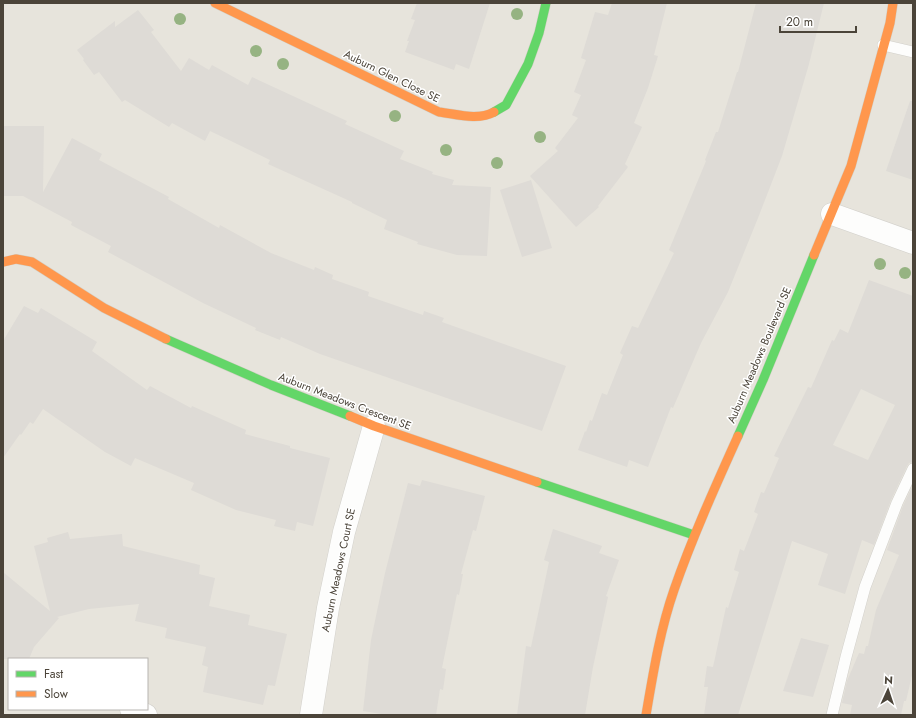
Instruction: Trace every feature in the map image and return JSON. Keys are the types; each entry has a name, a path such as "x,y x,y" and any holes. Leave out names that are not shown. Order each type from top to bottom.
{"street":[{"name":"Auburn Glen Close SE","path":"215,3 439,112 472,117 489,115 506,105 528,64 539,33 546,3"},
{"name":"Auburn Meadows Boulevard SE","path":"646,715 656,658 673,592 694,535 762,380 851,166 890,23 893,3"},
{"path":"832,214 913,243"},
{"name":"Auburn Meadows Crescent SE","path":"3,262 16,259 32,262 104,308 177,345 271,386 374,426 694,535"},
{"name":"Auburn Meadows Court SE","path":"311,715 323,638 342,539 374,426"},
{"path":"134,710 146,715"}],"lane":[{"path":"883,45 913,52"},
{"path":"832,715 865,587 913,469"}],"shaded area":[{"path":"3,3 913,3 913,715 3,715"}],"building":[{"path":"417,3 490,3 469,69 456,64 454,70 405,52 409,41 407,41 415,20 411,19"},
{"path":"612,3 667,3 654,55 658,56 648,88 634,123 642,127 625,164 628,167 598,206 599,207 576,227 530,176 558,151 555,148 578,118 572,115 581,95 574,92 586,60 581,58 595,12 608,15"},
{"path":"756,3 824,3 809,64 782,156 728,292 701,343 673,408 671,407 648,467 629,460 627,467 578,450 590,420 592,421 602,393 607,395 623,355 620,353 632,326 638,328 674,253 669,250 706,161 705,160 716,132 718,132 738,72"},
{"path":"138,10 154,30 151,32 181,71 189,58 209,70 212,65 248,85 252,77 347,121 345,124 404,151 400,159 433,172 432,174 454,180 452,185 491,187 487,256 457,255 417,244 418,242 384,229 387,220 352,202 268,164 270,160 233,142 210,131 205,141 172,123 169,127 125,100 122,102 99,72 94,75 77,50 115,21 115,27"},
{"path":"910,101 913,101 913,180 886,171"},
{"path":"3,126 44,126 43,192 72,138 102,154 99,160 169,197 168,199 219,228 220,225 271,253 314,270 315,267 333,275 332,279 369,292 368,296 423,315 424,311 444,318 442,322 566,366 542,431 320,354 281,337 280,340 255,330 256,328 203,303 108,252 111,246 71,225 72,222 23,196 3,196"},
{"path":"531,180 552,248 522,257 500,190"},
{"path":"869,280 913,296 913,462 909,463 907,466 891,500 874,545 862,540 845,594 818,585 828,554 792,541 738,715 704,715 708,687 704,687 707,666 713,667 726,607 728,608 739,572 734,570 740,549 744,551 758,514 754,512 761,492 764,493 779,458 774,456 808,387 811,388 832,340 834,341 840,329 848,333","holes":["861,389 895,405 868,460 833,445"]},
{"path":"24,306 38,313 41,308 97,342 92,351 147,390 150,386 191,408 192,406 246,430 245,434 290,446 290,448 330,458 313,526 297,522 295,531 274,526 276,520 236,510 191,490 194,483 135,458 131,466 105,452 43,409 33,424 30,422 21,435 20,434 3,458 3,341"},
{"path":"422,480 485,496 476,531 473,530 461,574 463,574 459,595 457,594 442,668 446,669 443,690 440,689 436,715 388,715 363,711 371,640 385,573 408,483 420,486"},
{"path":"913,485 913,671 906,701 904,701 901,715 850,715 852,705 842,703 847,681 859,653 864,654 866,646 868,646 876,610 899,555 887,550 903,506"},
{"path":"553,529 602,546 599,553 619,560 606,596 608,597 593,667 585,715 517,715 526,646 531,647 549,562 544,560"},
{"path":"68,532 70,539 122,534 123,546 200,565 199,574 215,578 209,606 250,615 248,625 287,634 275,686 268,685 263,705 203,692 208,667 202,665 206,647 165,638 167,628 135,621 139,604 89,609 57,617 59,618 34,647 29,658 3,659 3,572 50,611 34,546 48,542 47,538"},
{"path":"801,638 829,645 813,697 783,691"}],"traffic: fast":[{"path":"494,112 506,105 528,64 539,33 546,3"},
{"path":"738,436 763,380 814,255"},
{"path":"166,339 271,385 350,416"},
{"path":"537,482 694,535"}],"traffic: slow":[{"path":"215,3 439,112 474,116 488,115 494,112"},
{"path":"814,255 851,166 890,23 893,3"},
{"path":"3,262 16,259 32,262 104,308 166,339"},
{"path":"350,416 374,426 537,482"},
{"path":"646,715 654,668 669,605 696,532 738,436"}]}
